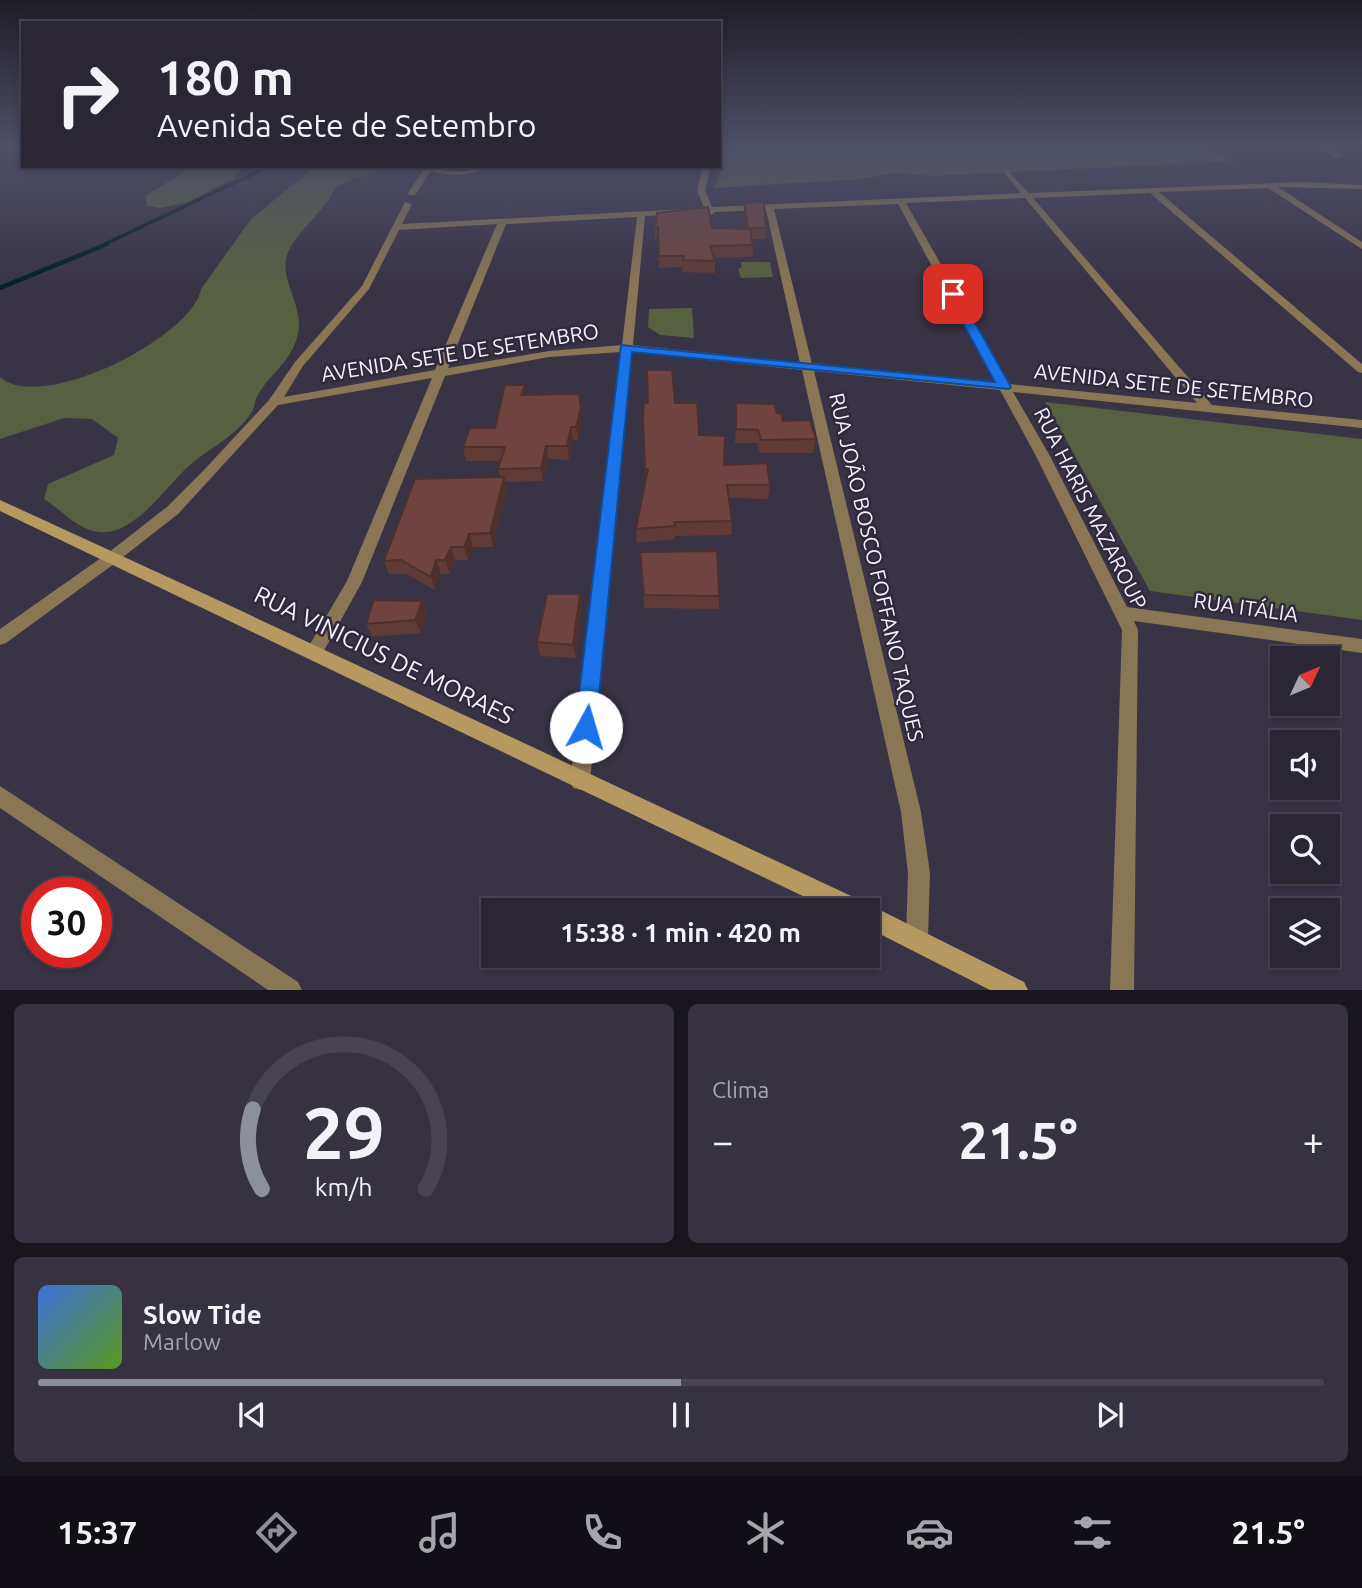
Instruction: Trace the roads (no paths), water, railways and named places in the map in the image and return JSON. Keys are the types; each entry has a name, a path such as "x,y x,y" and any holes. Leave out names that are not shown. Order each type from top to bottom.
{"street":[{"path":"0,638 173,510 274,402 299,364 366,287 398,227 413,192"},
{"path":"699,192 700,198 710,212"},
{"path":"1026,192 1208,408"},
{"path":"398,227 1129,192"},
{"path":"1154,192 1362,370"},
{"path":"1280,192 1362,246"},
{"name":"RUA HARIS MAZAROUP","path":"901,202 1005,387 1130,630 1122,989"},
{"name":"RUA JOÃO BOSCO FOFFANO TAQUES","path":"771,208 911,812 919,873 917,938"},
{"path":"580,781 641,216"},
{"path":"315,651 354,582 443,372 502,222"},
{"name":"AVENIDA SETE DE SETEMBRO","path":"274,402 573,350 626,348 1362,424"},
{"name":"RUA VINICIUS DE MORAES","path":"0,505 315,651 580,781 830,898"},
{"name":"RUA ITÁLIA","path":"1123,613 1362,646"},
{"path":"0,796 290,989"},
{"path":"880,921 1016,989"}],"waterway":[{"path":"103,245 215,192"},
{"path":"0,288 107,244"}]}
